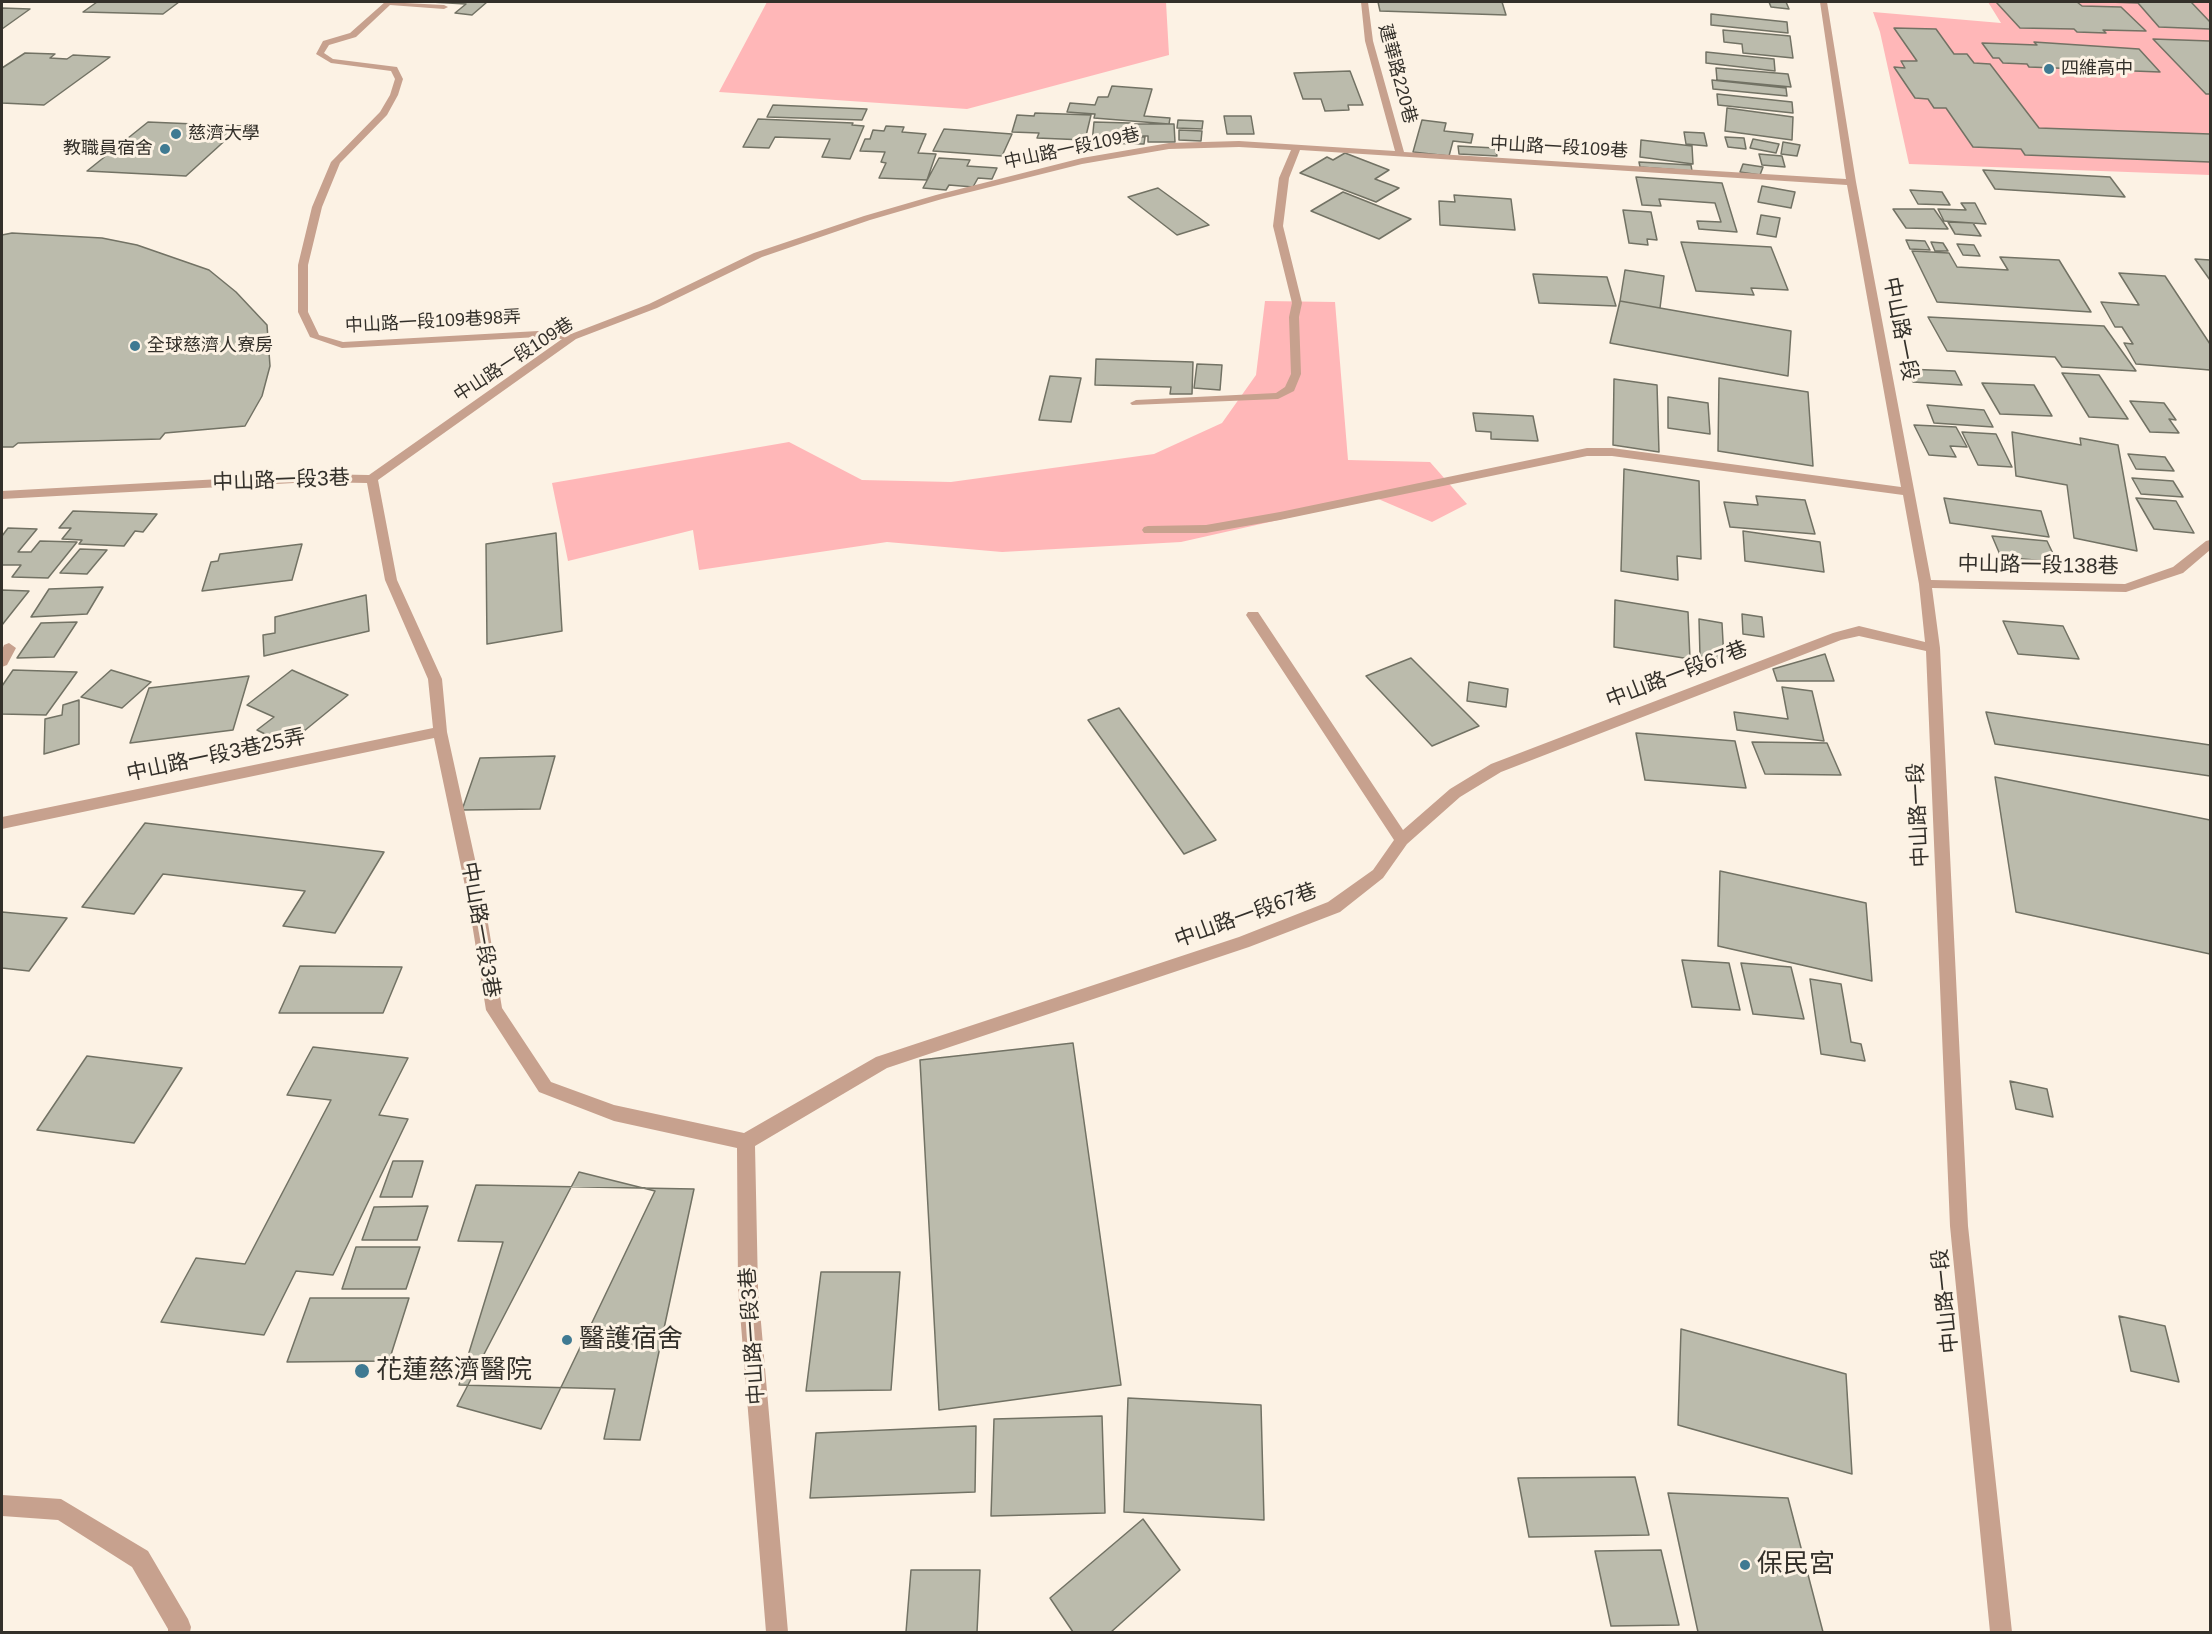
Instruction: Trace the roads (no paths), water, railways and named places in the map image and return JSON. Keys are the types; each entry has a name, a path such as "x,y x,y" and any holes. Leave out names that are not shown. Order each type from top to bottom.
{"street":[{"name":"建華路220巷","path":"1365,2 1365,27 1373,63 1395,129 1400,155"},
{"name":"中山路一段","path":"1824,2 1851,182 1909,492 1925,584 1933,648 1959,1226 2001,1632"},
{"name":"中山路一段109巷98弄","path":"444,7 388,3 352,35 326,43 320,54 331,61 394,69 399,79 394,95 384,113 336,162 320,198 303,265 303,312 315,338 342,345 538,334 572,337"},
{"name":"中山路一段109巷","path":"372,479 572,337 653,306 758,255 939,196 1082,160 1169,146 1239,144 1851,182"},
{"path":"1136,403 1278,396 1290,389 1296,374 1294,317 1297,303 1278,226 1284,178 1297,147"},
{"path":"1148,530 1206,529 1280,516 1587,452 1612,452 1909,492"},
{"name":"中山路一段3巷","path":"2,495 312,478 372,479 391,580 435,679 440,732 477,905 494,1010 545,1087 614,1113 746,1142 748,1288 777,1632"},
{"name":"中山路一段138巷","path":"1925,584 2126,588 2178,570 2211,544"},
{"path":"1253,615 1402,840"},
{"name":"中山路一段67巷","path":"746,1142 882,1062 1243,942 1334,908 1378,874 1402,840 1455,793 1496,768 1838,636 1859,631 1933,648"},
{"path":"2,662 9,648"},
{"name":"中山路一段3巷25弄","path":"2,824 440,732"},
{"path":"2,1506 62,1510 140,1559 180,1627 180,1632"}],"place":[{"name":"四維高中","path":"2049,69"},
{"name":"慈濟大學","path":"176,134"},
{"name":"教職員宿舍","path":"165,149"},
{"name":"全球慈濟人寮房","path":"135,346"},
{"name":"醫護宿舍","path":"567,1340"},
{"name":"花蓮慈濟醫院","path":"362,1371"},
{"name":"保民宮","path":"1745,1565"}]}
